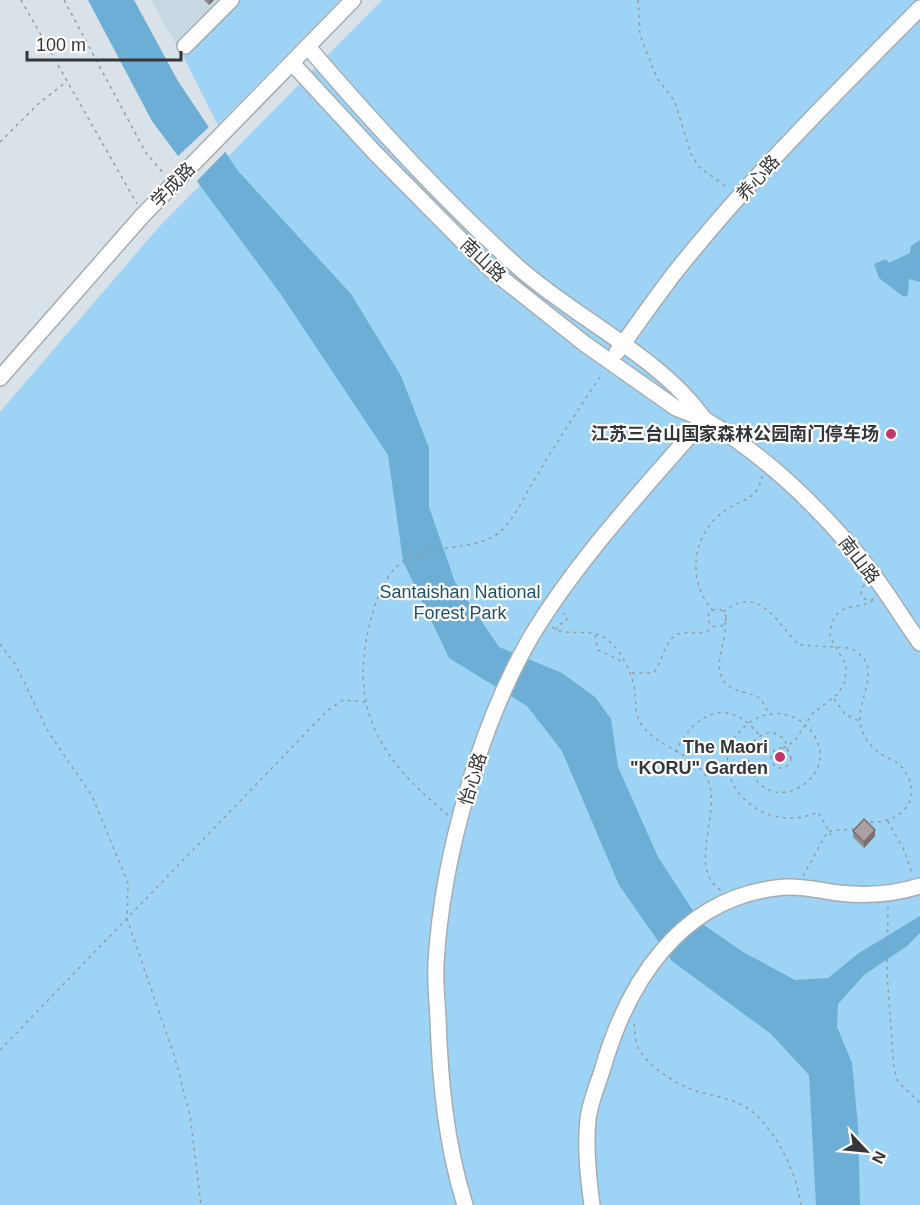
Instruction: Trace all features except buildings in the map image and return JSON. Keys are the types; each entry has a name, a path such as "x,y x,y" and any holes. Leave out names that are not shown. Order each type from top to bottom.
{"street":[{"path":"185,46 231,0"},
{"name":"学成路","path":"0,378 143,215 353,0"},
{"name":"养心路","path":"611,360 674,274 742,196 819,111 920,8"},
{"name":"南山路","path":"308,47 386,135 519,268 677,385 704,419"},
{"name":"南山路","path":"292,63 371,148 489,268 585,344 611,360 676,408 704,419 738,439 790,485 854,549 920,643"},
{"path":"371,148 379,147 386,135"},
{"path":"440,219 447,206 454,205"},
{"path":"508,283 519,268"},
{"name":"怡心路","path":"465,1205 451,1160 439,1067 436,964 450,861 475,769 497,707 527,645 569,580 704,419"},
{"path":"592,1205 586,1165 588,1117 609,1047 648,968 683,929 714,906 732,897 777,887 864,895 917,887"}],"path":[{"path":"21,0 143,215"},
{"path":"64,0 146,153 157,168 179,179"},
{"path":"638,0 640,35 657,78 675,102 691,153 699,167 713,179 742,196"},
{"path":"0,142 37,105 67,81"},
{"path":"460,825 430,801 381,745 370,725 362,671 372,613 392,570 415,554 456,544 472,544 500,532 516,511 561,435 611,360"},
{"path":"762,473 758,490 716,518 698,547 696,576 703,598 713,611 723,612 738,604 759,604 776,616 799,645 833,645 856,650 865,662 868,678 860,721 870,745 896,762 910,781 912,790 909,804 897,816 877,823 862,822"},
{"path":"831,835 818,812 799,819 779,819 756,809 738,793 729,772 728,760 734,739 749,723 770,715 790,716 805,723 818,740 820,758 813,775 798,788 789,791 768,789 755,779 750,770 751,745 760,736 772,732 780,734 788,745 790,757 786,765 774,765 772,753 783,748 788,745 798,738 805,723 817,709 843,688 847,678 846,665 833,645 831,629 839,613 850,606 869,604 875,598 878,591 875,586 870,584 863,586 860,591 864,599 875,598"},
{"path":"555,630 567,619 566,614 559,611"},
{"path":"713,611 709,618 713,626"},
{"path":"723,612 726,630 719,666 722,678 731,688 760,698 770,715"},
{"path":"630,672 653,673 672,639 682,633 702,634 713,626 721,626 725,622"},
{"path":"550,626 555,630 595,634 605,638 630,672 638,718 642,725 658,742 695,763 708,780 713,811 706,837 707,868 713,884 732,897"},
{"path":"595,634 598,650 624,662"},
{"path":"0,644 15,664 49,733 92,796 128,883 127,919 175,1058 189,1115 194,1171 201,1205"},
{"path":"833,698 845,714 860,721"},
{"path":"0,1050 327,711 344,700 366,703"},
{"path":"675,752 694,723 710,714 729,714 749,723 760,736"},
{"path":"783,748 788,751"},
{"path":"887,820 908,858 917,887"},
{"path":"828,831 853,830 858,826"},
{"path":"795,887 811,864 828,831"},
{"path":"890,891 886,928 886,973 894,1069 898,1082 920,1103"},
{"path":"634,1024 638,1047 657,1070 694,1090 734,1101 756,1114 784,1153 798,1187 801,1205"}],"shaded area":[{"path":"88,0 134,0 178,81 238,171 351,294 401,376 429,448 429,507 455,582 499,647 562,673 595,697 611,719 618,767 658,857 701,923 743,952 795,980 828,978 859,953 920,916 920,933 907,946 864,975 838,1004 837,1027 852,1063 858,1127 860,1205 816,1205 809,1075 771,1034 672,961 619,885 562,751 527,706 449,658 403,561 388,455 280,293 152,121"},
{"path":"151,0 238,0 183,56"},
{"path":"920,240 920,282 909,279 908,295 904,297 879,278 874,264 886,259 889,263 910,253 911,246"}],"green space":[{"path":"238,0 340,0 218,125 183,56"},
{"name":"Santaishan National Forest Park","path":"382,0 920,0 920,1205 0,1205 0,412 158,228"}],"pier":[{"path":"211,125 227,150 195,183 176,158"}],"place":[{"name":"江苏三台山国家森林公园南门停车场","path":"891,434"},
{"name":"The Maori \"KORU\" Garden","path":"780,757"}]}
